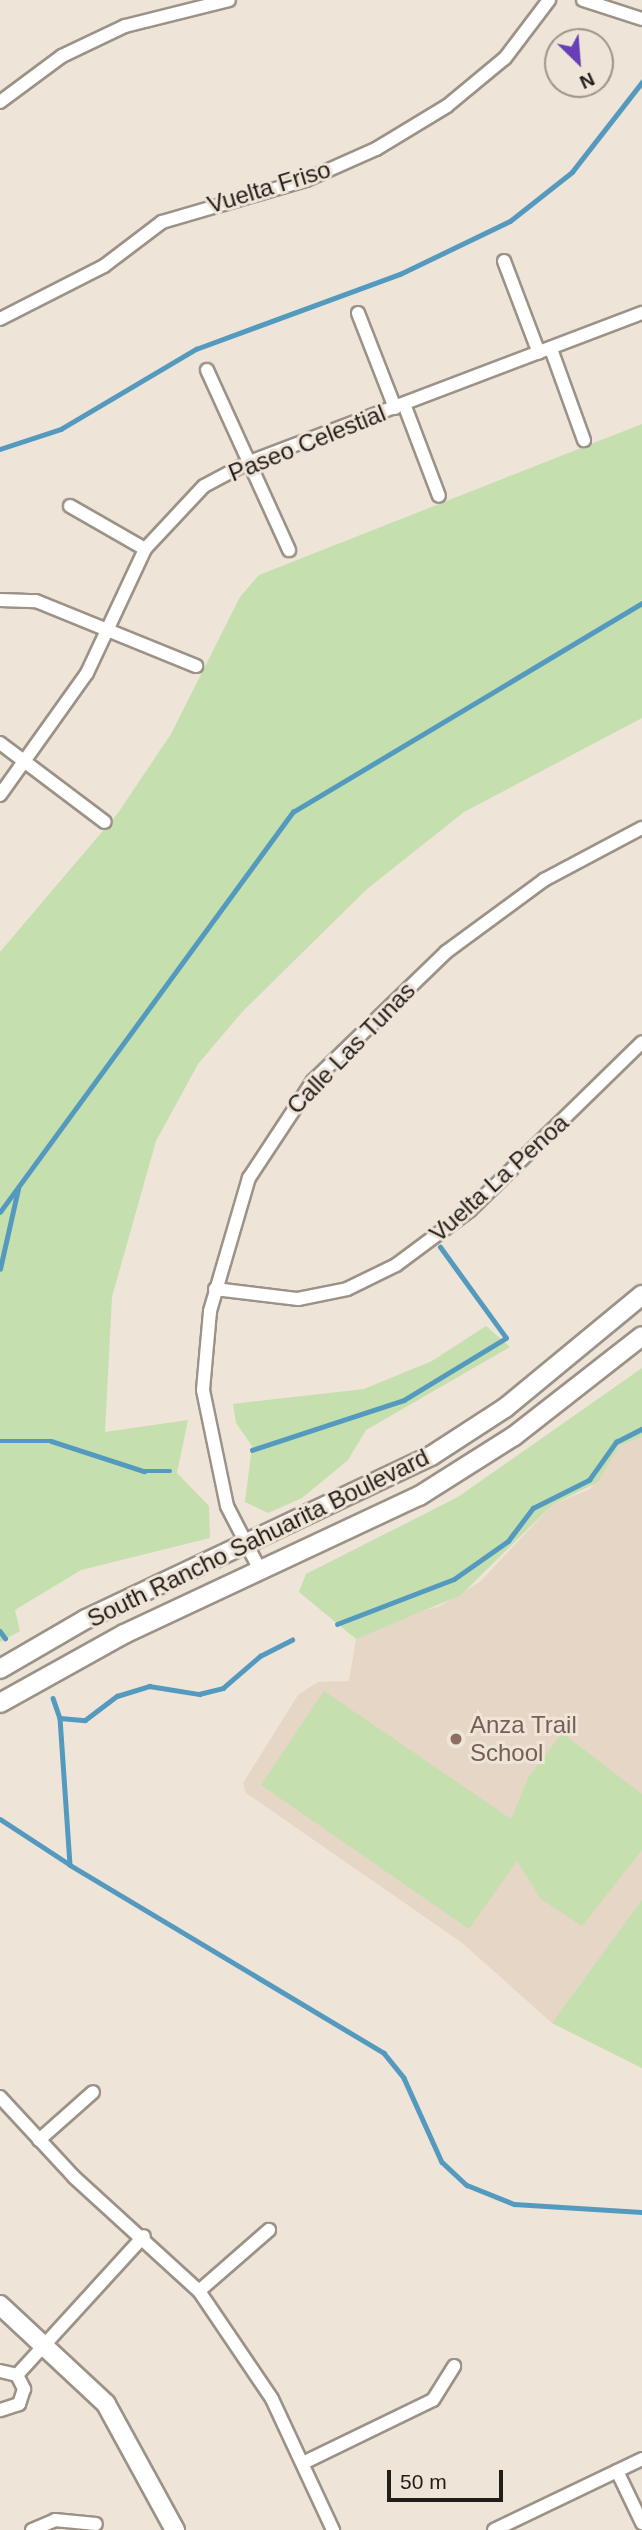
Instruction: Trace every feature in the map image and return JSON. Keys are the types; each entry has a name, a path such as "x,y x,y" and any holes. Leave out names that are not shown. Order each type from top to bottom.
{"street":[{"path":"0,102 62,56 125,26 229,0"},
{"name":"Vuelta Friso","path":"0,319 104,266 162,222 306,180 376,149 447,106 505,58 549,0"},
{"path":"583,0 642,19"},
{"path":"504,261 584,440"},
{"path":"358,313 439,496"},
{"name":"Paseo Celestial","path":"0,795 27,763 109,627 145,549 186,502 247,463 642,313"},
{"path":"207,370 247,463 289,550"},
{"path":"70,506 145,549"},
{"path":"0,600 36,601 109,627 195,666"},
{"path":"0,743 105,822"},
{"name":"Calle Las Tunas","path":"261,1572 227,1506 206,1418 203,1355 215,1290 248,1178 313,1081 477,927 544,880 642,828"},
{"name":"Vuelta La Penoa","path":"215,1290 298,1299 347,1289 396,1265 470,1210 642,1042"},
{"name":"South Rancho Sahuarita Boulevard","path":"0,1669 86,1619 246,1547 454,1442 642,1295"},
{"name":"South Rancho Sahuarita Boulevard","path":"0,1703 102,1646 261,1572 470,1465 642,1336"},
{"path":"38,2140 93,2092"},
{"path":"0,2097 38,2140 144,2236 199,2291 247,2358 303,2463 333,2530"},
{"path":"199,2291 269,2230"},
{"path":"17,2375 144,2236"},
{"path":"0,2305 46,2342 106,2404 175,2530"},
{"path":"303,2463 433,2400 454,2366"},
{"path":"0,2371 17,2375"},
{"path":"0,2410 13,2409 23,2397 17,2375"},
{"path":"494,2530 642,2459"},
{"path":"618,2471 642,2523"},
{"path":"32,2530 55,2520 96,2524"}],"shaded area":[{"name":"Anza Trail School","path":"642,1437 642,2068 552,2023 461,1942 246,1793 243,1783 298,1695 318,1682 349,1681 356,1639 375,1626 440,1606 480,1582 552,1505 590,1489 619,1446"}],"green space":[{"path":"642,424 642,718 464,812 367,889 243,1011 198,1064 156,1141 112,1297 105,1432 188,1420 177,1473 209,1506 210,1538 81,1570 15,1610 20,1631 0,1642 0,952 118,813 171,734 240,597 259,575"},
{"path":"486,1326 510,1347 366,1430 348,1460 302,1498 268,1513 245,1502 252,1446 236,1423 233,1404 364,1389 432,1361"},
{"path":"642,1368 642,1437 619,1446 598,1482 552,1505 461,1595 356,1639 299,1592 306,1574 458,1497"},
{"path":"324,1691 511,1819 528,1778 562,1733 642,1794 642,1850 582,1926 541,1899 517,1861 469,1929 261,1785"},
{"path":"642,1900 642,2068 552,2023"}],"waterway":[{"path":"0,449 61,429 196,349 400,274 510,221 572,172 642,82"},
{"path":"0,1212 293,812 642,603"},
{"path":"0,1269 18,1189"},
{"path":"252,1450 404,1400 506,1338 440,1247"},
{"path":"337,1624 454,1579 508,1541 533,1508 589,1480 616,1442 642,1429"},
{"path":"0,1441 51,1441 144,1471 170,1471"},
{"path":"0,1631 5,1638"},
{"path":"60,1718 85,1720 117,1696 149,1686 199,1694 223,1688 260,1656 292,1640"},
{"path":"53,1698 60,1718 70,1865 384,2053 404,2078 442,2162 467,2185 514,2204 642,2212"},
{"path":"0,1819 69,1864"}],"place":[{"name":"Anza Trail School","path":"456,1739"}]}
